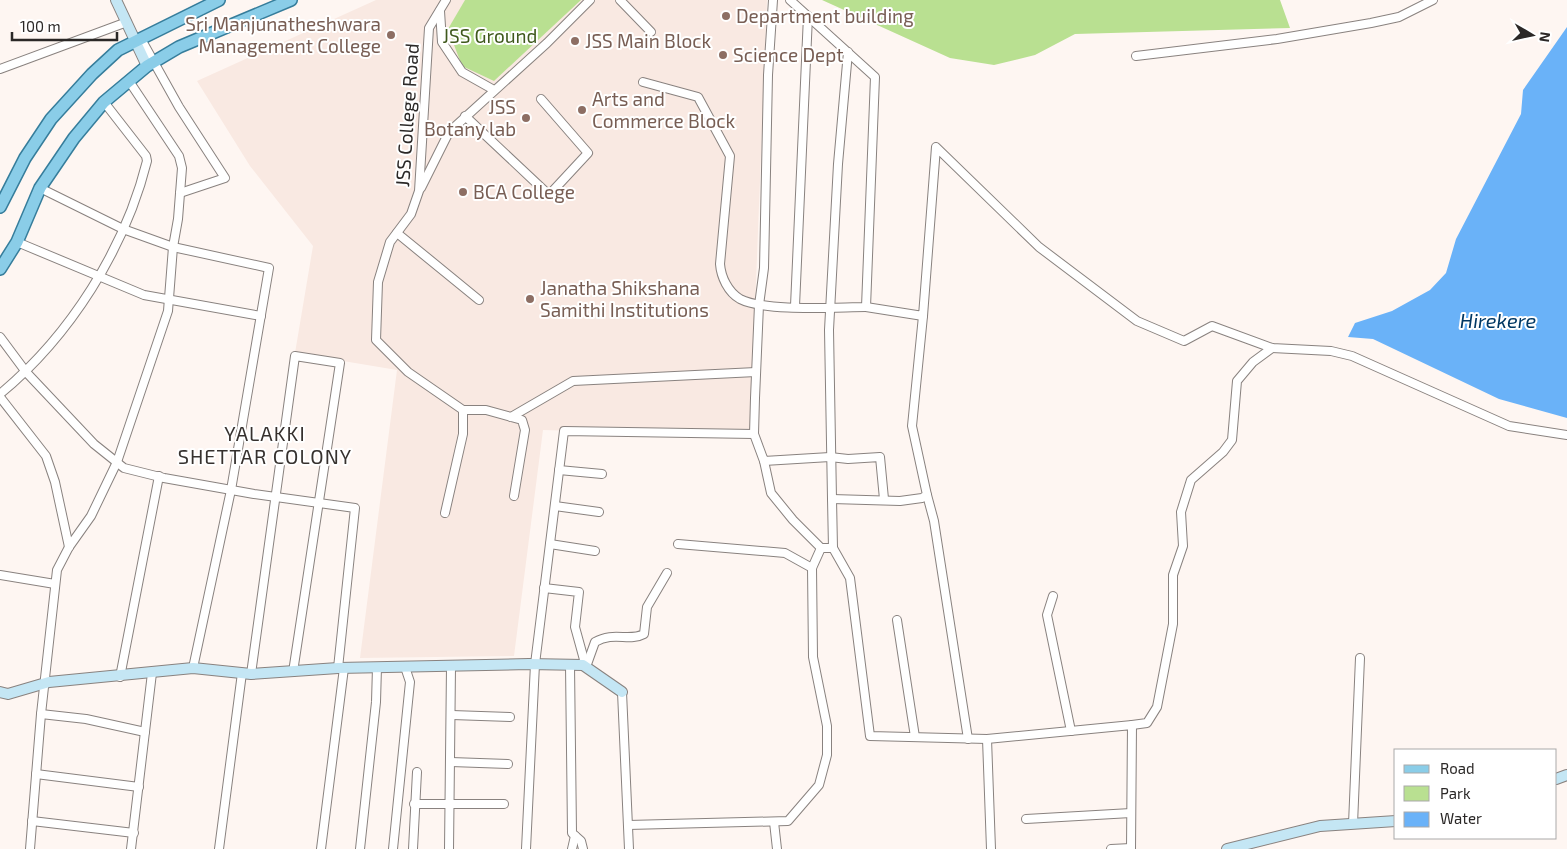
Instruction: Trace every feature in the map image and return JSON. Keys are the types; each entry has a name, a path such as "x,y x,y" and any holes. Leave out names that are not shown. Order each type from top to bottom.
{"main road":[{"path":"0,207 3,194 24,158 64,102 118,50 219,0"},
{"path":"0,269 17,242 40,188 74,138 104,102 150,64 179,47 291,0"}],"street":[{"path":"116,0 150,64 225,178 180,193"},
{"name":"JSS College Road","path":"446,0 429,28 419,191 411,214 390,242 378,282 376,340 408,372 463,410"},
{"path":"419,191 449,132 547,43 590,0"},
{"path":"620,0 651,32"},
{"path":"773,0 768,75 764,268 759,305 754,434 764,461 771,493 793,520 820,548 833,548"},
{"path":"790,0 875,77 866,307"},
{"path":"1136,56 1277,39 1371,23 1399,17 1432,0"},
{"path":"440,11 442,42 462,72 494,90"},
{"path":"795,306 808,16"},
{"path":"0,70 127,22"},
{"path":"848,52 830,307 830,456 833,548 850,578 870,736 987,739 1147,723 1157,707 1173,624 1173,575 1183,546 1181,512 1191,480 1223,452 1232,440 1238,382 1253,362 1272,348"},
{"path":"30,849 41,714 57,570 69,547 91,516 116,462 168,311 182,168 179,156 129,81"},
{"path":"643,82 698,97 730,156 721,246 721,278 739,298 759,305 866,307 923,316"},
{"path":"465,116 549,195 588,153 541,99"},
{"path":"69,547 55,482 46,456 0,395 26,372 81,304 123,229 140,188 146,156 104,102"},
{"path":"968,739 934,520 912,426 923,316 936,147 1021,227 1039,247 1137,321 1184,340 1212,326 1272,348 1331,351 1352,356 1509,426 1567,435"},
{"path":"40,188 123,229 173,247 269,268 230,490 193,668"},
{"path":"397,234 479,300"},
{"path":"17,242 144,295 261,316"},
{"path":"0,337 26,372 94,444 124,468 230,490 355,508 341,668 321,849"},
{"path":"218,849 277,498 295,356 340,363 293,672"},
{"path":"511,417 573,381 756,372"},
{"path":"445,513 462,434 463,410 486,410 522,420 525,430 514,496"},
{"path":"526,849 535,664 564,430 754,434"},
{"path":"764,461 830,456 848,459 880,457 884,499"},
{"path":"559,470 602,474"},
{"path":"120,677 159,476"},
{"path":"832,499 863,501 884,499 900,501 922,498 927,495"},
{"path":"555,506 600,512"},
{"path":"550,544 595,551"},
{"path":"678,544 785,554 812,568"},
{"path":"628,825 788,821 820,785 827,755 827,726 813,657 812,568 820,548"},
{"path":"586,667 595,642 603,637 620,635 637,638 644,634 647,607 667,573"},
{"path":"0,575 55,584"},
{"path":"544,588 579,592 575,627 586,667"},
{"path":"1053,596 1048,615 1071,731"},
{"path":"897,620 915,737"},
{"path":"1352,824 1360,658"},
{"path":"0,692 8,694 44,684 193,668 247,674 341,668 535,664 586,667 622,692 629,849"},
{"path":"570,665 572,832 581,841 583,849"},
{"path":"393,849 410,682 405,667"},
{"path":"449,849 452,715 451,667"},
{"path":"360,849 376,702 376,668"},
{"path":"131,849 152,673"},
{"path":"41,714 86,719 145,732"},
{"path":"452,715 510,717"},
{"path":"1111,849 1131,848 1132,725"},
{"path":"987,739 991,849"},
{"path":"451,762 508,764"},
{"path":"413,849 417,772"},
{"path":"36,774 139,787"},
{"path":"414,804 504,804"},
{"path":"1026,819 1131,813"},
{"path":"32,821 134,834"},
{"path":"774,822 777,849"},
{"path":"1227,849 1320,826 1394,822"},
{"path":"572,849 575,836"}],"shaded area":[{"name":"Janatha Shikshana Samithi Institutions","path":"376,0 767,0 750,436 543,430 514,656 360,658 397,370 295,353 313,246 250,166 197,81"}],"green space":[{"name":"JSS Ground","path":"465,0 581,0 494,81 462,66 448,29"},
{"path":"822,0 1280,0 1290,28 1075,34 1035,55 994,65 950,58"}],"water":[{"name":"Hirekere","path":"1567,27 1567,418 1499,399 1373,339 1348,337 1355,323 1392,311 1430,290 1446,273 1456,239 1521,114 1523,90"}],"place":[{"name":"Department building","path":"726,16"},
{"name":"Sri Manjunatheshwara Management College","path":"391,35"},
{"name":"JSS Main Block","path":"575,41"},
{"name":"Science Dept","path":"723,55"},
{"name":"Arts and Commerce Block","path":"582,110"},
{"name":"JSS Botany lab","path":"526,118"},
{"name":"BCA College","path":"463,192"},
{"name":"Janatha Shikshana Samithi Institutions","path":"530,299"}],"district":[{"name":"YALAKKI SHETTAR COLONY","path":"265,446"}]}
